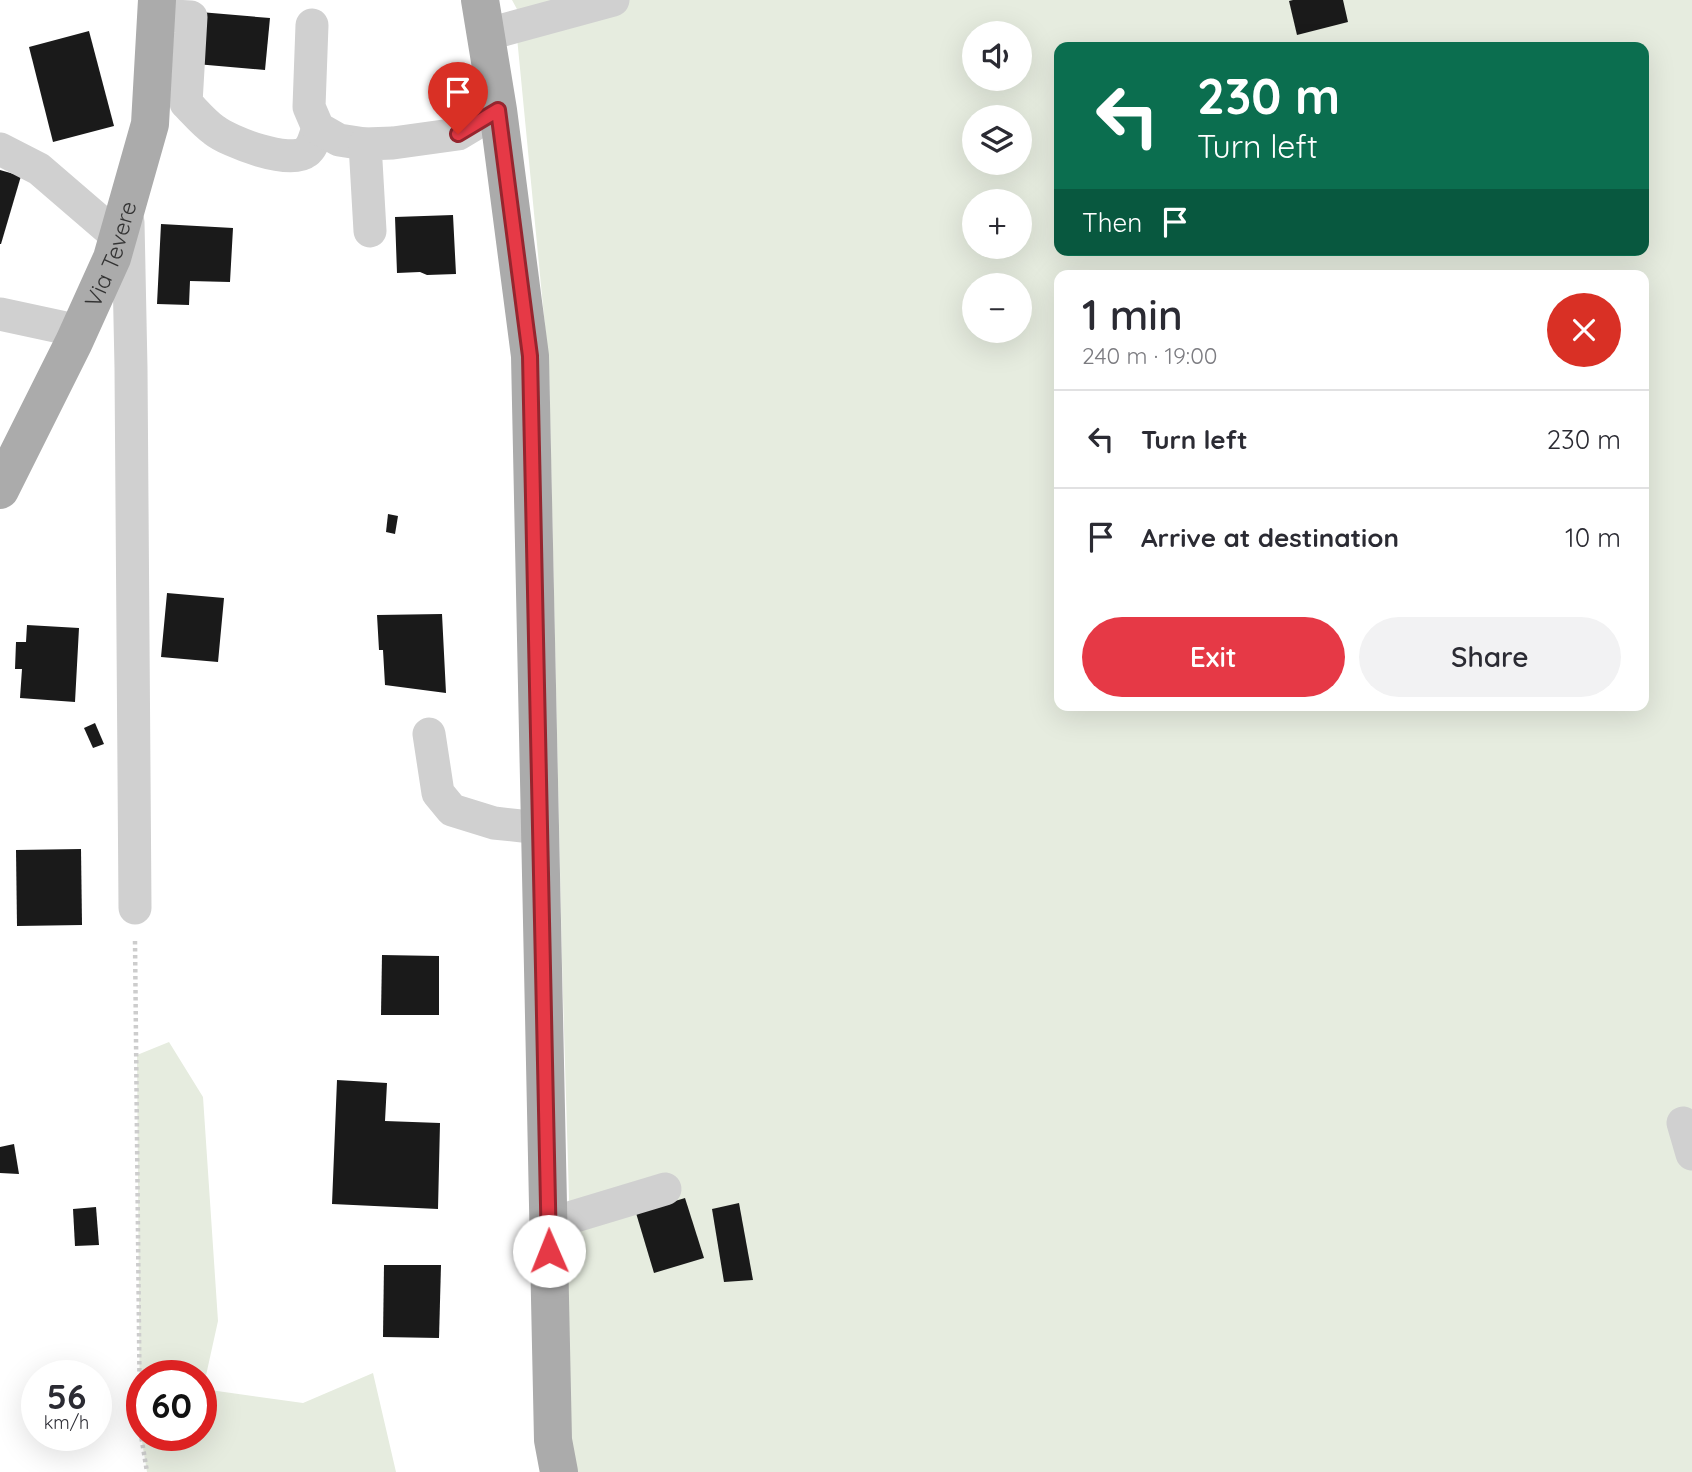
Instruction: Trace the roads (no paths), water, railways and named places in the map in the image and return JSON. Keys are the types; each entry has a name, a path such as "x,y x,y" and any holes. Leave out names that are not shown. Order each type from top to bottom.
{"main road":[{"name":"Via Tevere","path":"0,490 112,258 150,124 157,7"},
{"path":"483,18 498,110 530,356 553,1440 559,1472"}],"street":[{"path":"483,18 613,0"},
{"path":"157,7 191,17 187,103 215,131 263,153 292,156 303,155 310,148 318,128"},
{"path":"312,25 309,107 318,128 339,140 365,144 393,143 458,134 498,110"},
{"path":"365,144 370,231"},
{"path":"0,149 39,169 123,220 131,368 135,908"},
{"path":"0,314 79,331"},
{"path":"429,734 438,793 452,810 494,823 540,828"},
{"path":"549,1224 665,1189"}]}
